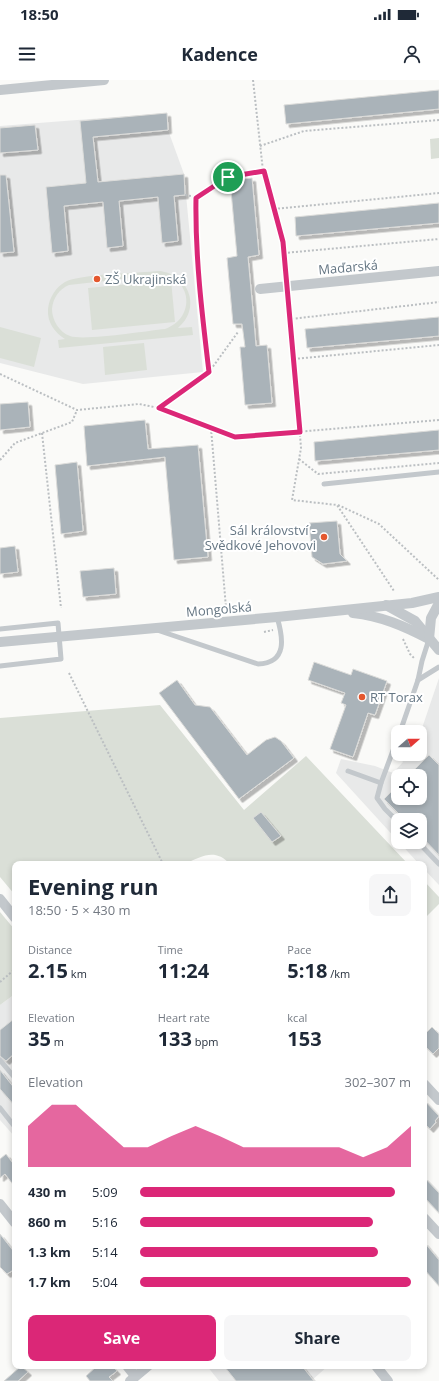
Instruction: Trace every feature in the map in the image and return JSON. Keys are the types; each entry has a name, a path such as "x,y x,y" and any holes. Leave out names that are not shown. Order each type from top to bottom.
{"street":[{"path":"0,90 104,80"},
{"name":"Maďarská","path":"260,289 439,272"},
{"name":"Mongolská","path":"0,642 277,617 412,603 439,597"},
{"path":"429,639 431,618 439,603"},
{"path":"386,605 415,621 439,650"},
{"path":"333,611 380,617 429,639"},
{"path":"0,899 12,914"},
{"path":"427,1087 439,1100"},
{"path":"0,1204 12,1219"},
{"path":"427,1221 439,1234"},
{"path":"128,1369 132,1379 144,1369"},
{"path":"378,1369 388,1381"}],"lane":[{"path":"324,484 439,472"},
{"path":"152,629 258,664 272,660 279,654 283,643 277,617"},
{"path":"0,629 58,623 61,659 0,666"},
{"path":"402,725 418,680 429,639"},
{"path":"418,680 439,667"},
{"path":"391,756 377,798 391,815"},
{"path":"348,771 381,784"},
{"path":"425,849 439,864"},
{"path":"0,1060 12,1074"},
{"path":"0,1108 12,1123"}],"path":[{"path":"253,80 264,171 283,242 291,319 300,432 299,459 292,500 337,505 379,524 439,580"},
{"path":"260,146 304,132 439,120"},
{"path":"185,195 196,198 228,177 264,171"},
{"path":"274,209 439,193"},
{"path":"196,198 196,235 203,325 209,372"},
{"path":"284,253 439,239"},
{"path":"291,319 439,302"},
{"path":"159,408 209,372 238,332"},
{"path":"294,359 439,345"},
{"path":"0,374 77,410 140,404 159,408 235,437 439,420"},
{"path":"0,460 15,443 72,422 77,410"},
{"path":"212,428 226,608"},
{"path":"42,433 61,608"},
{"path":"299,459 318,474 439,463"},
{"path":"337,505 394,590"},
{"path":"264,632 280,628"},
{"path":"400,636 412,657 422,661"},
{"path":"69,673 162,861"},
{"path":"0,982 12,972"}],"shaded area":[{"name":"ZŠ Ukrajinská","path":"167,113 168,130 184,174 203,372 83,384 0,363 0,126"},
{"path":"439,138 439,158 431,159 430,139"},
{"path":"159,271 169,273 178,278 185,285 189,293 189,311 185,320 178,328 192,327 193,335 59,348 58,340 65,339 52,326 48,309 51,297 62,284 72,279 83,277","holes":["158,275 169,277 178,282 184,289 186,307 182,316 175,324 165,329 101,337 77,337 70,336 59,329 53,317 52,309 55,298 59,291 69,285"]},
{"path":"171,280 175,322 92,330 88,288"},
{"path":"0,327 41,338 34,367 0,358"},
{"path":"144,343 147,370 105,375 103,347"},
{"path":"439,678 439,885 427,872 427,861 416,861 405,849 427,849 427,813 391,813 391,833 336,773 341,759 375,766 391,772 391,805 427,805 427,769 397,769 402,761 427,761 427,725 423,725"},
{"path":"160,705 244,810 306,756 391,846 391,849 394,849 405,861 226,861 219,856 208,855 191,861 12,861 12,891 0,877 0,718"},
{"path":"427,884 439,897 439,904 427,916"},
{"path":"0,912 12,926 12,996 0,1005"},
{"path":"12,996 12,1134 0,1120 0,1005"},
{"path":"209,1369 325,1369 311,1381 219,1381"}],"building":[{"path":"439,90 439,109 286,124 284,105"},
{"path":"167,113 168,130 93,137 98,182 184,174 185,195 174,196 178,241 162,243 158,197 119,201 123,246 107,248 103,202 64,206 68,251 52,253 46,187 86,183 80,121"},
{"path":"35,125 38,150 0,153 0,128"},
{"path":"0,175 6,175 14,252 0,253"},
{"path":"252,178 259,255 248,257 256,346 267,345 272,403 245,405 240,347 245,347 242,324 233,324 227,258 237,256 230,180"},
{"path":"439,203 439,223 296,236 295,217"},
{"path":"439,317 439,336 307,348 305,329"},
{"path":"28,402 30,427 0,430 0,404"},
{"path":"145,420 148,449 198,445 208,557 174,560 165,457 87,466 84,426"},
{"path":"439,430 439,450 315,461 314,442"},
{"path":"77,462 83,531 61,534 55,465"},
{"name":"Sál království - Svědkové Jehovovi","path":"337,521 340,554 347,561 323,564 312,557 309,523"},
{"path":"15,546 18,572 0,574 0,548"},
{"path":"114,568 116,594 83,597 80,571"},
{"path":"314,662 351,675 353,669 387,681 375,715 368,713 353,757 330,749 346,705 341,703 345,693 308,680"},
{"path":"177,680 195,705 210,707 247,755 266,740 275,737 281,741 294,758 239,799 159,693"},
{"path":"429,755 439,765 439,855 427,842 427,813 398,813 384,799 391,792 391,805 427,805 427,769 415,769 423,761 427,761 427,757"},
{"path":"261,812 281,836 272,842 253,818"},
{"path":"12,1020 12,1056 6,1061 0,1056 0,1030"},
{"path":"432,1027 439,1034 439,1048 433,1054 427,1048 427,1032"},
{"path":"0,1070 12,1085 12,1103 0,1089"},
{"path":"427,1103 439,1116 430,1129 427,1126"},
{"path":"6,1154 12,1162 12,1183 5,1174 0,1178 0,1159"},
{"path":"427,1180 439,1193 439,1213 427,1200"},
{"path":"0,1234 12,1249 12,1271 7,1274 0,1267"},
{"path":"427,1246 439,1260 439,1286 427,1272"},
{"path":"18,1369 24,1369 28,1372 18,1381 4,1381"},
{"path":"94,1369 115,1369 117,1371 109,1377 113,1381 90,1381 86,1376"},
{"path":"226,1369 304,1369 314,1381 236,1381"}],"place":[{"name":"ZŠ Ukrajinská","path":"97,279"},
{"name":"Sál království - Svědkové Jehovovi","path":"324,537"},
{"name":"RT Torax","path":"362,697"}],"route":[{"path":"264,171 283,242 300,432 235,437 159,408 209,372 203,325 196,228 196,198 228,177 264,171"}]}
